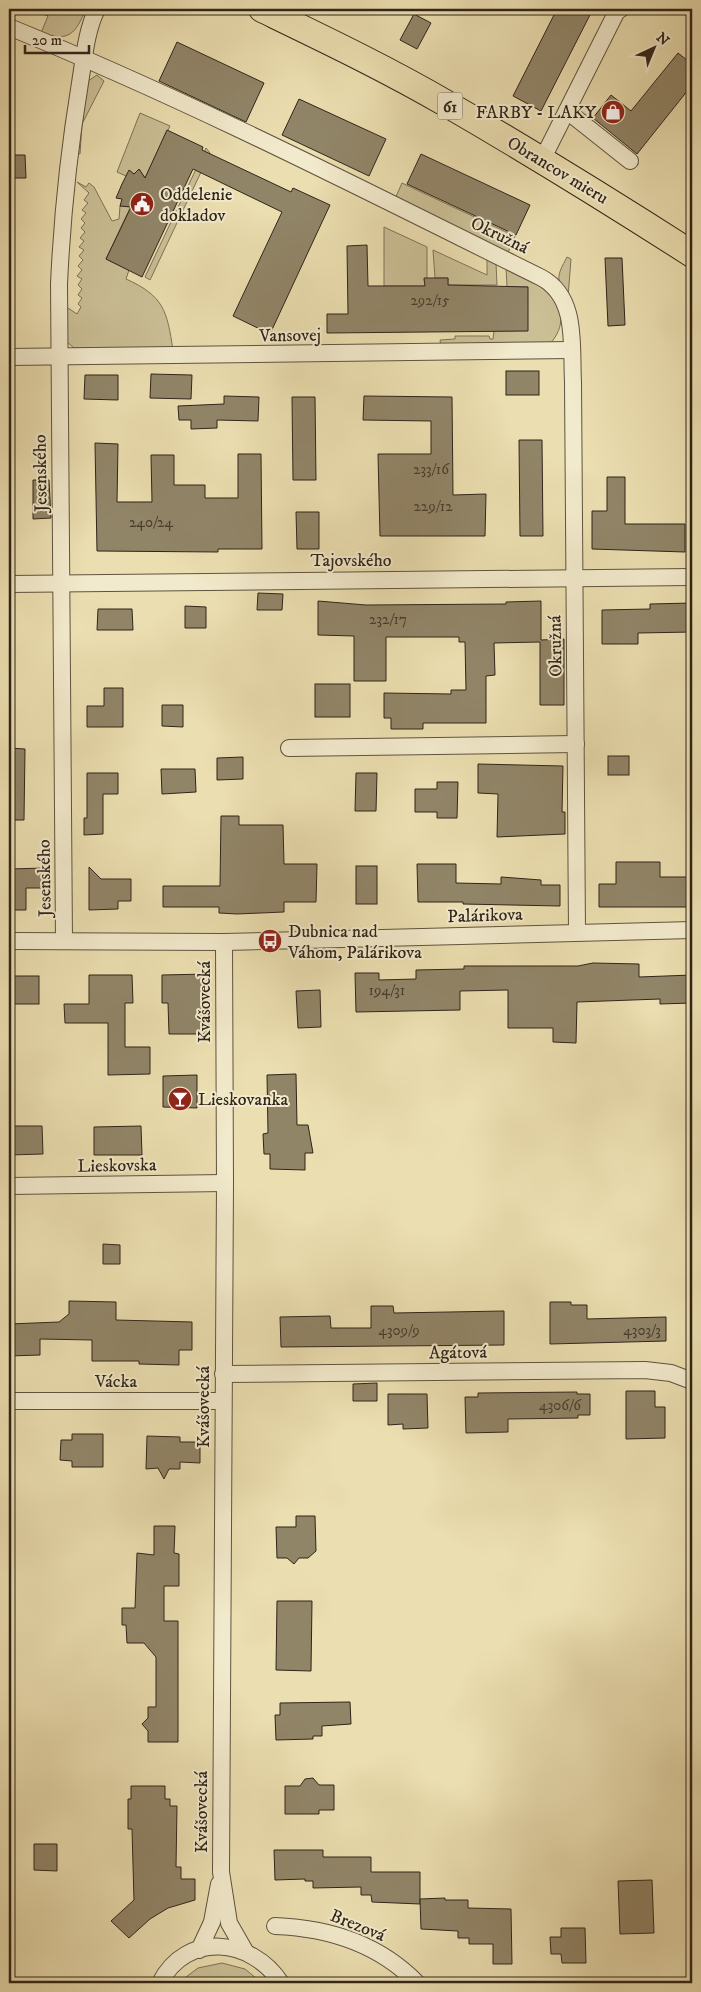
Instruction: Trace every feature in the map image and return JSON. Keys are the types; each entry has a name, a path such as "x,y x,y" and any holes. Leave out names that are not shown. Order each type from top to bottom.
{"main road":[{"name":"Obrancov mieru","path":"262,9 356,55 446,103 542,160 692,254"}],"street":[{"name":"Jesenského","path":"64,941 62,583 58,356 59,284 64,204 84,58 90,28 97,9"},
{"path":"542,160 618,9"},
{"name":"Okružná","path":"9,28 84,58 267,144 548,281 558,291 567,305 571,350 577,932"},
{"path":"567,111 630,162"},
{"name":"Vansovej","path":"9,357 571,350"},
{"name":"Tajovského","path":"9,584 692,578"},
{"path":"289,748 576,744"},
{"name":"Palárikova","path":"9,942 224,942 692,930"},
{"name":"Kvášovecká","path":"224,942 225,1183 221,1872 229,1923 245,1951"},
{"name":"Lieskovska","path":"9,1186 225,1183"},
{"name":"Agátová","path":"223,1374 645,1370 671,1373 692,1381"},
{"name":"Vácka","path":"9,1401 223,1402"},
{"name":"Kvášovecká","path":"199,1950 212,1922 221,1872"},
{"name":"Brezová","path":"275,1926 306,1927 330,1933 374,1949 403,1968 417,1983"},
{"path":"160,1983 164,1975 180,1960 199,1950 222,1946 245,1951 260,1960 273,1971 280,1983"}],"shaded area":[{"path":"30,9 86,9 75,30 70,34 59,37 41,33 48,16"},
{"path":"97,75 104,81 82,124 80,154 77,153 88,81"},
{"path":"140,113 170,126 145,178 139,169 134,174 130,171 126,176 117,172"},
{"path":"206,148 210,153 150,280 145,277"},
{"path":"77,182 86,187 89,183 94,187 112,221 119,219 120,206 131,206 106,259 129,270 126,279 149,292 162,306 166,315 173,350 74,348 67,342 65,306 77,314 81,307 78,304 82,298 78,295 82,289 78,285 82,279 77,276 82,270 78,266 83,260 79,256 84,250 79,247 84,241 80,238 85,232 81,228 85,223 81,219 86,213 82,210 88,203 84,200 89,193"},
{"path":"402,183 515,236 507,255 394,201"},
{"path":"384,227 427,247 427,278 424,279 425,286 384,286"},
{"path":"433,250 487,275 487,257 496,263 497,285 448,285 448,278 435,278"},
{"path":"567,257 571,259 568,297 559,281 559,273"},
{"path":"506,267 541,287 551,296 558,307 561,318 558,331 550,344 441,347 440,340 455,339 455,336 489,336 490,339 493,339 494,331 528,287 507,287"},
{"path":"222,1963 245,1969 262,1983 178,1983 198,1968"}],"building":[{"path":"557,9 593,9 541,111 513,96"},
{"path":"414,14 431,23 417,49 400,40"},
{"path":"177,42 264,83 246,122 159,81"},
{"path":"678,53 692,64 692,85 637,154 593,118 611,95 631,111"},
{"path":"299,99 386,139 369,176 282,135"},
{"path":"167,130 203,147 202,150 291,192 293,188 330,205 270,334 233,316 282,212 193,169 142,277 106,259 131,207 120,206 122,199 116,198 122,184 129,170 134,174 139,169 145,178"},
{"path":"421,154 530,205 516,235 407,184"},
{"path":"9,155 25,155 26,178 9,178"},
{"path":"367,245 368,286 425,286 424,278 448,278 448,285 528,287 528,331 327,333 327,314 348,314 347,246"},
{"path":"605,258 622,258 625,325 608,326"},
{"path":"506,371 539,371 539,395 506,395"},
{"path":"151,374 192,375 191,399 150,398"},
{"path":"85,375 118,375 118,400 84,399"},
{"path":"224,396 259,397 258,421 217,420 217,428 191,429 191,420 179,420 178,406 224,404"},
{"path":"364,396 452,397 453,495 486,494 485,536 380,536 378,454 431,454 431,421 363,420"},
{"path":"292,397 315,397 316,480 293,480"},
{"path":"519,440 542,440 543,536 520,536"},
{"path":"95,443 118,444 117,502 152,502 151,455 174,455 174,485 205,485 205,498 238,498 238,454 261,454 262,549 218,549 218,552 97,551"},
{"path":"607,477 625,477 625,524 685,524 685,552 592,549 592,511 607,511"},
{"path":"33,480 49,480 51,518 33,519"},
{"path":"296,512 319,512 319,549 297,549"},
{"path":"258,593 283,594 282,610 257,610"},
{"path":"318,601 366,605 506,604 506,602 541,601 541,640 564,639 564,705 540,705 540,642 494,643 495,675 486,676 486,723 423,723 423,729 391,729 391,718 384,718 384,693 451,694 451,690 466,690 465,642 459,642 459,637 386,637 386,681 354,681 354,636 318,635"},
{"path":"692,603 692,632 638,633 638,644 602,644 602,610 650,609 650,604"},
{"path":"185,606 206,607 206,628 185,628"},
{"path":"98,609 132,609 133,630 97,630"},
{"path":"315,684 350,684 350,717 315,717"},
{"path":"104,688 123,688 123,727 87,727 87,706 104,706"},
{"path":"162,705 183,705 183,727 162,726"},
{"path":"9,748 25,749 24,820 9,820"},
{"path":"608,756 629,756 629,775 608,775"},
{"path":"243,757 243,779 217,780 217,758"},
{"path":"478,764 563,766 562,812 565,812 565,834 497,837 498,794 478,793"},
{"path":"161,769 195,769 196,792 162,794"},
{"path":"87,773 118,773 118,794 103,794 103,834 84,835 84,818 87,818"},
{"path":"356,773 377,773 376,811 355,811"},
{"path":"437,782 458,782 457,818 437,818 437,812 415,812 415,789 437,789"},
{"path":"221,816 239,816 239,825 283,825 284,864 317,864 316,902 284,902 284,912 237,914 219,913 219,907 163,907 163,886 220,886"},
{"path":"616,862 660,862 660,877 692,877 692,907 599,907 599,884 616,884"},
{"path":"417,864 456,864 456,883 501,884 501,877 541,880 541,885 560,885 560,906 418,902"},
{"path":"356,866 377,866 377,904 356,904"},
{"path":"89,867 101,879 131,879 131,901 118,901 118,909 89,910"},
{"path":"45,868 46,888 26,888 26,910 9,910 9,869"},
{"path":"593,963 639,964 639,977 692,975 692,1003 660,1004 660,999 577,1002 576,1043 553,1042 553,1028 508,1028 508,990 460,991 460,1010 356,1012 355,973 379,973 379,980 416,979 416,970 464,969 464,966 578,966"},
{"path":"207,974 209,1034 169,1034 168,1003 162,1003 162,975"},
{"path":"89,975 132,975 133,1003 125,1003 125,1047 150,1047 150,1074 108,1075 108,1023 65,1023 64,1004 89,1004"},
{"path":"9,976 39,976 39,1004 9,1004"},
{"path":"320,990 321,1027 298,1028 296,991"},
{"path":"296,1074 297,1125 308,1125 313,1153 305,1153 305,1170 270,1169 270,1154 264,1154 263,1134 268,1133 267,1075"},
{"name":"Lieskovanka","path":"197,1075 197,1108 163,1107 163,1076"},
{"path":"9,1126 42,1126 43,1154 9,1155"},
{"path":"141,1126 142,1155 94,1155 94,1127"},
{"path":"103,1244 120,1245 120,1264 103,1264"},
{"path":"69,1301 116,1302 116,1320 192,1322 192,1350 179,1350 179,1365 139,1364 139,1361 92,1361 92,1340 40,1339 40,1355 9,1356 9,1324 59,1322 69,1314"},
{"path":"550,1302 571,1302 571,1305 587,1305 587,1319 666,1317 666,1341 550,1344"},
{"path":"371,1306 393,1306 394,1313 504,1311 504,1345 281,1347 280,1317 330,1316 331,1328 371,1328"},
{"path":"377,1383 377,1401 353,1401 353,1384"},
{"path":"626,1391 655,1391 655,1407 665,1407 665,1438 626,1439"},
{"path":"577,1392 577,1394 590,1394 590,1415 578,1415 578,1418 508,1419 508,1432 466,1433 465,1397 478,1397 478,1393"},
{"path":"388,1394 427,1394 428,1428 403,1429 403,1424 388,1425"},
{"path":"72,1434 103,1434 103,1467 72,1467 72,1461 60,1460 61,1440 72,1440"},
{"path":"147,1436 180,1437 180,1442 200,1442 200,1463 180,1462 180,1469 169,1469 164,1479 158,1468 146,1469"},
{"path":"296,1516 315,1516 316,1551 308,1558 299,1558 294,1564 287,1558 277,1558 276,1527 296,1527"},
{"path":"154,1526 175,1526 174,1553 179,1554 179,1586 164,1586 164,1621 178,1621 178,1742 148,1742 148,1731 142,1724 148,1718 148,1707 156,1707 156,1657 144,1643 127,1643 126,1625 122,1625 122,1608 135,1608 137,1553 154,1555"},
{"path":"277,1601 312,1601 311,1671 276,1670"},
{"path":"350,1702 351,1724 322,1726 322,1736 313,1736 313,1739 276,1740 275,1715 280,1715 280,1703"},
{"path":"313,1778 319,1785 334,1785 334,1810 319,1810 319,1814 285,1814 285,1786 300,1786 305,1779"},
{"path":"131,1786 165,1786 165,1799 170,1799 170,1806 177,1806 176,1867 181,1867 181,1879 195,1879 195,1900 168,1908 150,1919 129,1938 111,1921 134,1900 132,1829 128,1829 128,1799 131,1799"},
{"path":"34,1844 57,1844 57,1871 34,1870"},
{"path":"274,1850 323,1850 323,1857 371,1857 371,1872 420,1872 420,1904 372,1902 371,1895 361,1895 361,1887 313,1888 313,1881 305,1881 305,1879 275,1880"},
{"path":"652,1880 654,1933 620,1934 618,1881"},
{"path":"445,1898 445,1900 468,1900 468,1908 511,1909 512,1964 493,1964 493,1944 469,1944 469,1938 458,1938 458,1931 421,1929 420,1899"},
{"path":"561,1928 585,1928 586,1963 562,1963 561,1954 551,1954 550,1937 561,1937"}],"place":[{"name":"FARBY - LAKY","path":"613,112"},
{"name":"Oddelenie dokladov","path":"142,204"},
{"name":"Dubnica nad Váhom, Palárikova","path":"270,941"},
{"name":"Lieskovanka","path":"180,1099"}]}
